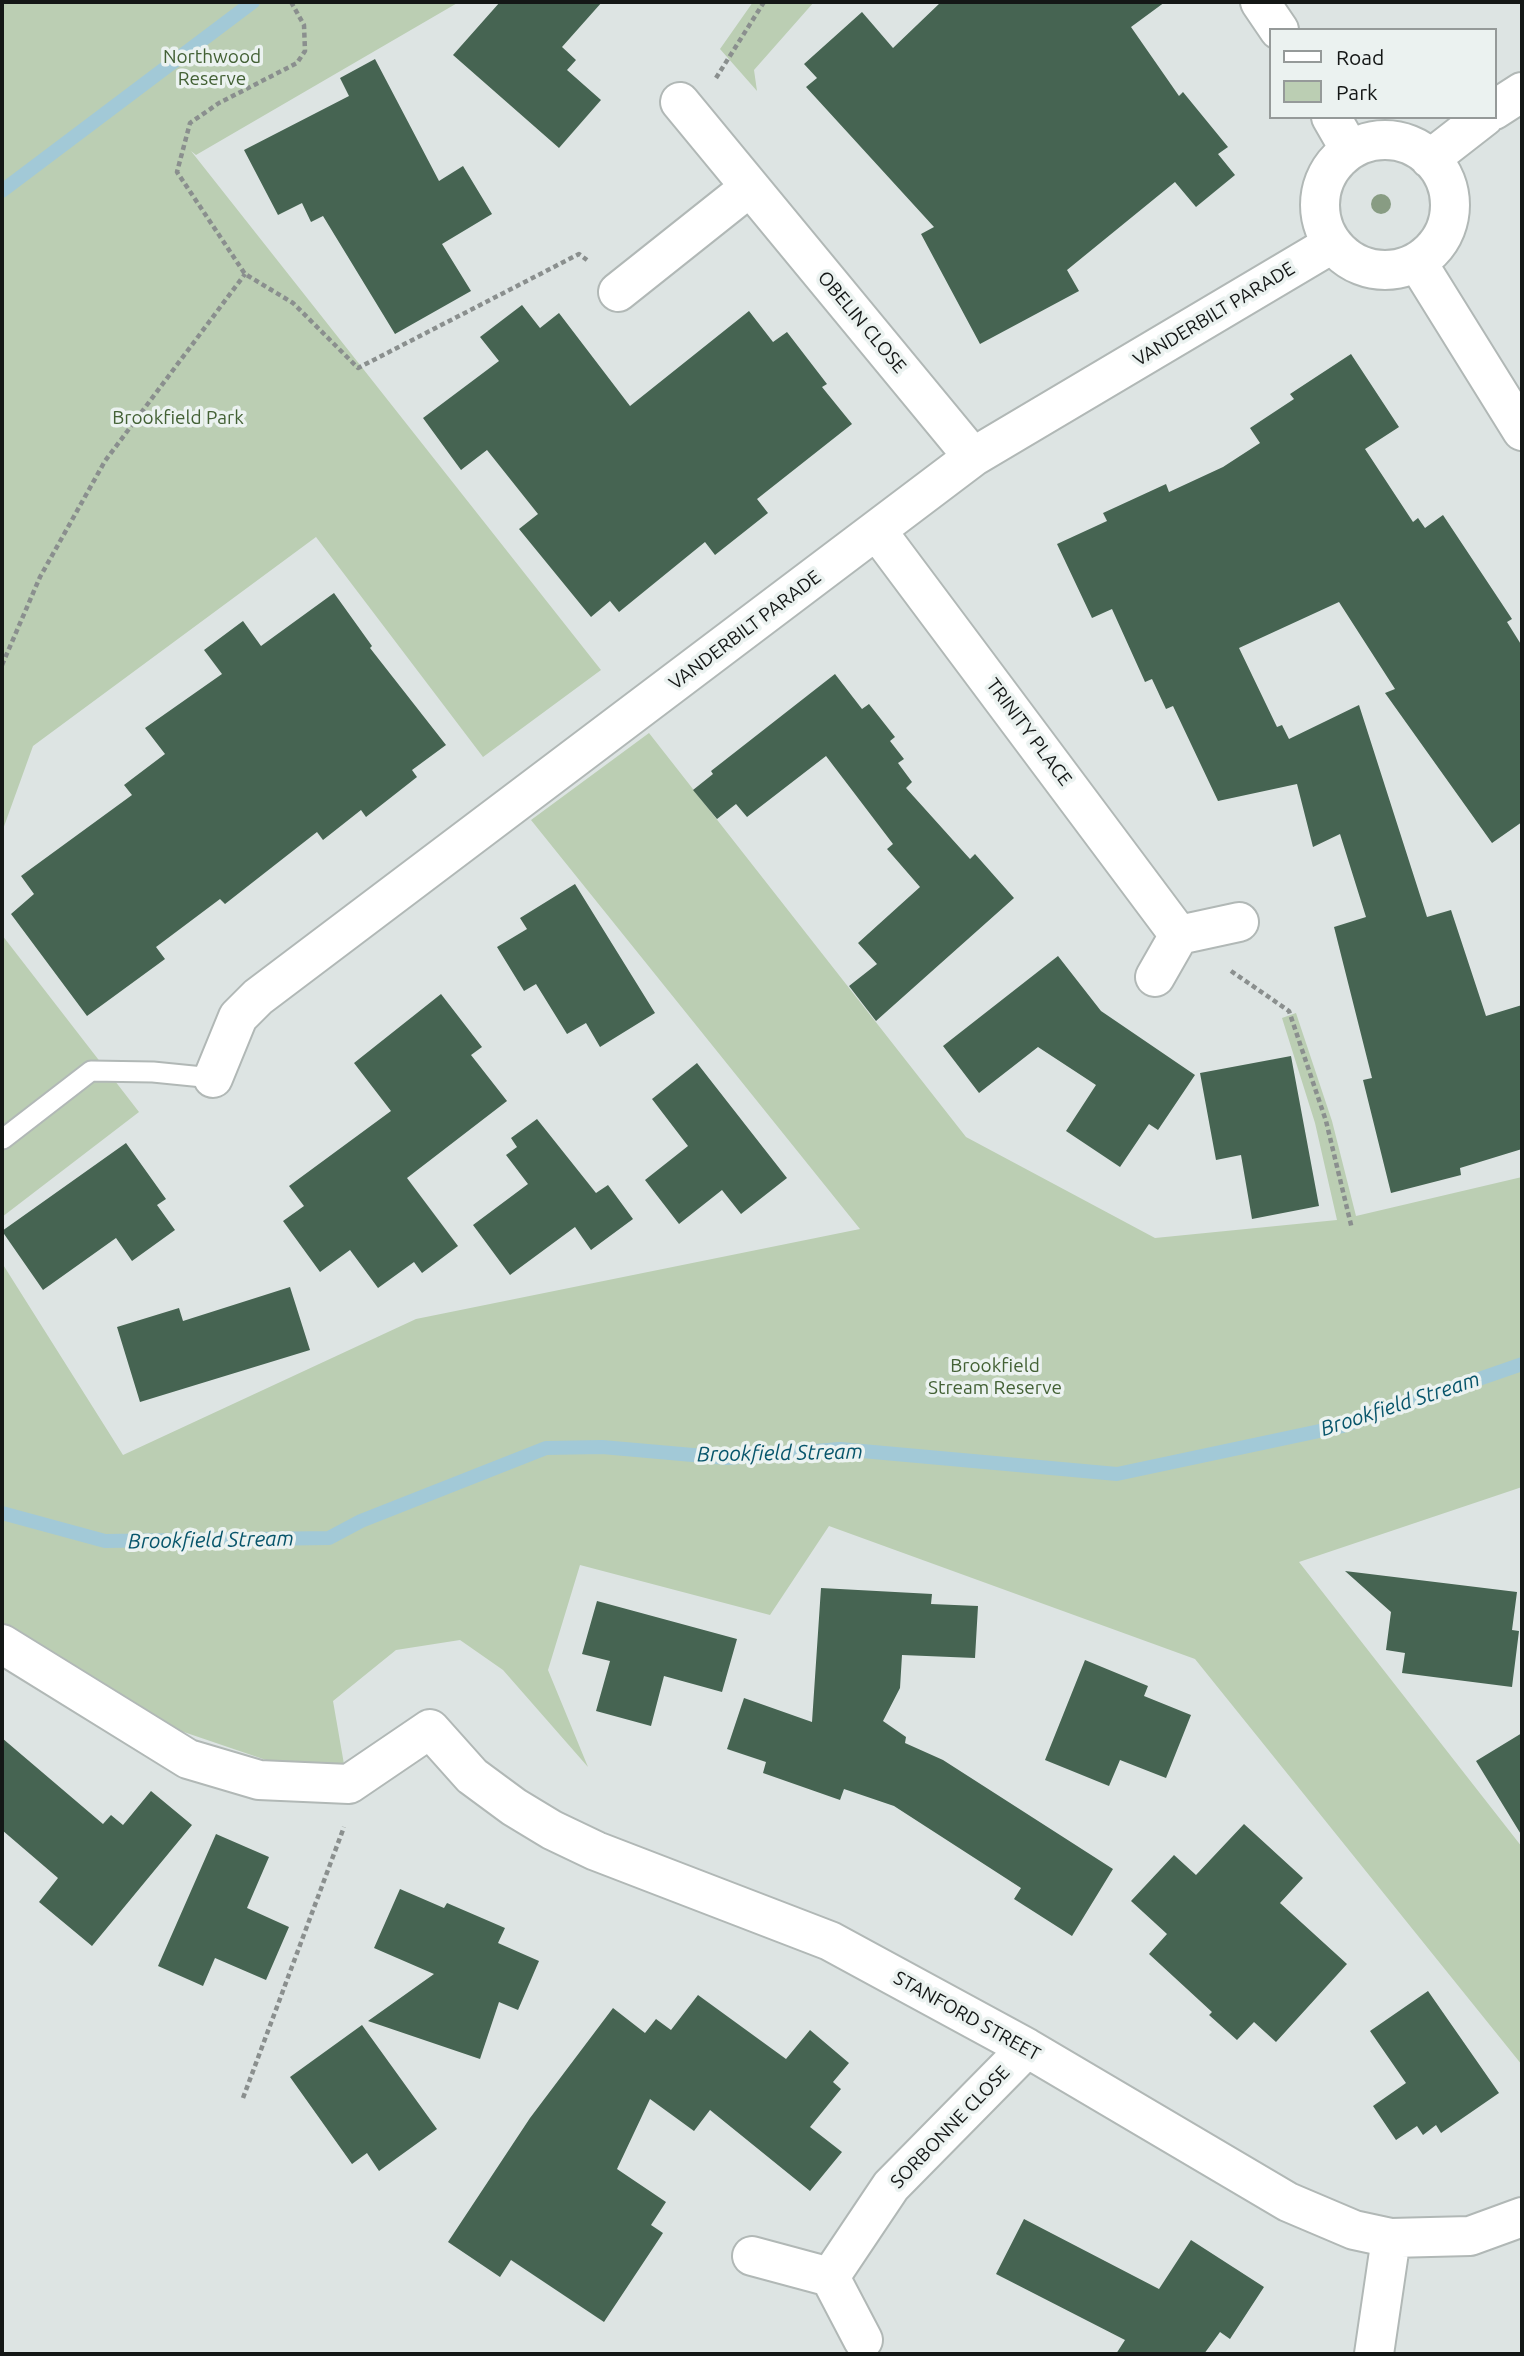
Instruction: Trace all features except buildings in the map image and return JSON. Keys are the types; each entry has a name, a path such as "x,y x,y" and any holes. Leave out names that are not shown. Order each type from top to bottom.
{"street":[{"path":"1260,2 1278,28"},
{"path":"1496,109 1522,92"},
{"name":"OBELIN CLOSE","path":"691,116 973,457"},
{"path":"1332,119 1350,150"},
{"path":"1430,159 1480,119"},
{"path":"1401,142 1430,159 1442,176 1448,194 1449,214 1444,233 1433,249 1417,262 1400,269 1381,271 1346,257 1332,244 1323,224 1320,203 1324,183 1334,164 1350,150 1367,143 1401,142"},
{"path":"621,289 750,187"},
{"name":"VANDERBILT PARADE","path":"213,1078 238,1017 258,998 973,457 1332,244"},
{"path":"1417,262 1522,431"},
{"name":"TRINITY PLACE","path":"877,531 1179,935"},
{"path":"1155,977 1179,935 1239,922"},
{"name":"STANFORD STREET","path":"2,1644 188,1759 259,1780 349,1784 430,1729 472,1776 514,1807 552,1830 596,1851 830,1941 1027,2048 1288,2202 1354,2230 1391,2238 1470,2235 1522,2217"},
{"name":"SORBONNE CLOSE","path":"830,2277 891,2186 1027,2048"},
{"path":"1374,2354 1391,2238"},
{"path":"752,2256 830,2277 863,2340"}],"lane":[{"path":"3,1139 91,1071 153,1072 213,1078"}],"path":[{"path":"291,2 298,12 306,40 305,51 297,63 219,103 190,122 177,172 245,274 293,303 358,368 579,254 621,289"},
{"path":"691,116 764,2"},
{"path":"2,665 40,578 105,461 245,274"},
{"path":"1179,935 1289,1011 1326,1121 1352,1228"},
{"path":"243,2098 344,1828"}],"green space":[{"name":"Brookfield Park","path":"2,2 459,2 196,155 191,151 601,670 483,757 316,537 33,746 2,832"},
{"path":"753,2 814,2 754,70 757,91 720,49"},
{"name":"Brookfield Stream Reserve","path":"649,733 966,1137 1155,1238 1337,1220 1315,1123 1282,1018 1296,1013 1332,1121 1356,1216 1522,1177 1522,1487 1299,1562 1522,1847 1522,2065 1195,1659 829,1526 770,1615 580,1565 548,1670 588,1767 503,1670 460,1640 396,1650 333,1701 345,1770 310,1775 125,1712 2,1632 2,1263 123,1455 416,1319 860,1229 531,820"},
{"path":"2,935 139,1112 2,1217"}],"waterway":[{"path":"2,191 253,2"},
{"name":"Brookfield Stream","path":"2,1513 105,1541 329,1538 361,1521 546,1448 602,1447 727,1458 840,1449 1117,1474 1343,1426 1522,1364"}],"park label":[{"name":"Northwood Reserve","path":"212,68"}]}
